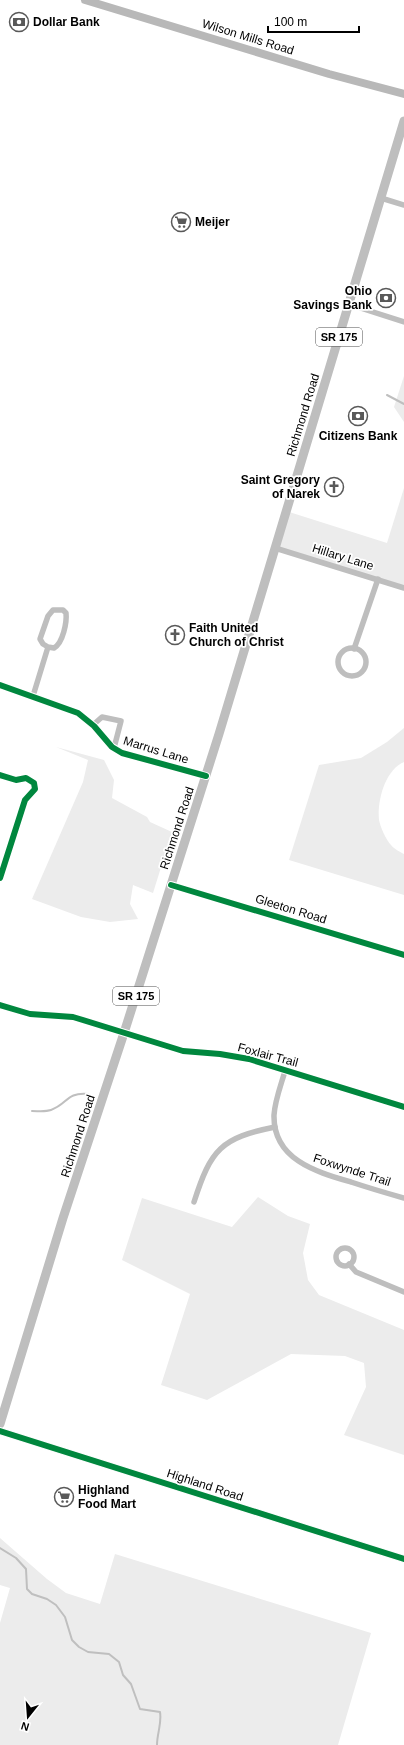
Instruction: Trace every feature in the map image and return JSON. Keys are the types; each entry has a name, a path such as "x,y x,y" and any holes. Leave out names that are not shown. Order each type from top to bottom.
{"main road":[{"name":"Wilson Mills Road","path":"85,0 329,74 404,94"},
{"name":"Richmond Road","path":"0,1424 63,1218 206,776 404,121"}],"street":[{"path":"381,198 404,205"},
{"path":"348,304 404,322"},
{"name":"Hillary Lane","path":"275,548 404,588"},
{"path":"354,649 378,579"},
{"path":"53,610 63,610 66,612 66,620 59,643 54,648 48,647 43,644 40,639 48,616 53,610"},
{"path":"33,696 48,647"},
{"path":"354,649 363,655 365,665 359,674 349,676 341,670 338,660 345,650 354,649"},
{"name":"Marrus Lane","path":"0,685 78,712 93,725 114,748 129,755 206,776"},
{"path":"93,725 102,717 121,722 114,748"},
{"path":"0,775 16,780 26,778 34,783 35,789 25,800 0,878"},
{"name":"Gleeton Road","path":"171,885 404,955"},
{"name":"Foxlair Trail","path":"0,1005 30,1014 73,1017 183,1051 249,1059 404,1106"},
{"name":"Foxwynde Trail","path":"285,1071 276,1104 275,1126 279,1139 287,1151 298,1162 306,1167 324,1174 404,1198"},
{"path":"194,1202 206,1169 221,1148 244,1134 275,1126"},
{"path":"349,1264 356,1272 404,1292"},
{"name":"Highland Road","path":"0,1431 404,1559"}],"shaded area":[{"path":"404,376 404,422 394,407"},
{"path":"404,488 404,588 275,548 286,511 387,543"},
{"path":"404,728 404,762 397,766 387,779 379,804 379,820 389,843 404,854 404,895 289,860 319,765 361,758 387,742"},
{"path":"56,747 104,760 114,780 112,798 147,817 150,822 172,832 153,893 133,885 130,904 138,919 110,922 81,917 32,899 83,782 88,760"},
{"path":"258,1197 288,1216 310,1224 303,1253 308,1280 319,1295 404,1330 404,1455 344,1435 366,1387 364,1363 345,1356 291,1354 207,1400 161,1385 190,1294 122,1260 142,1198 232,1227"},
{"path":"0,1538 47,1579 66,1593 100,1604 115,1554 371,1633 338,1745 0,1745 0,1623 10,1588 0,1585"}],"waterway":[{"path":"387,395 404,404"},
{"path":"32,1111 51,1110 57,1108 75,1095 88,1094"},
{"path":"0,1548 16,1558 26,1569 27,1589 32,1594 47,1599 56,1605 65,1617 72,1640 79,1647 88,1652 109,1654 119,1662 123,1675 131,1684 140,1709 160,1712 157,1745"}],"cycle path":[{"path":"0,685 78,713 94,726 112,747 122,753 206,776"},
{"path":"0,775 16,780 26,778 34,783 35,789 25,800 0,878"},
{"path":"171,885 404,955"},
{"path":"0,1005 30,1014 73,1017 183,1051 220,1054 249,1059 404,1107"},
{"path":"0,1431 404,1559"}],"place":[{"name":"Dollar Bank","path":"19,22"},
{"name":"Meijer","path":"181,222"},
{"name":"Ohio Savings Bank","path":"386,298"},
{"name":"Citizens Bank","path":"358,416"},
{"name":"Saint Gregory of Narek","path":"334,487"},
{"name":"Faith United Church of Christ","path":"175,635"},
{"name":"Highland Food Mart","path":"64,1497"}]}
